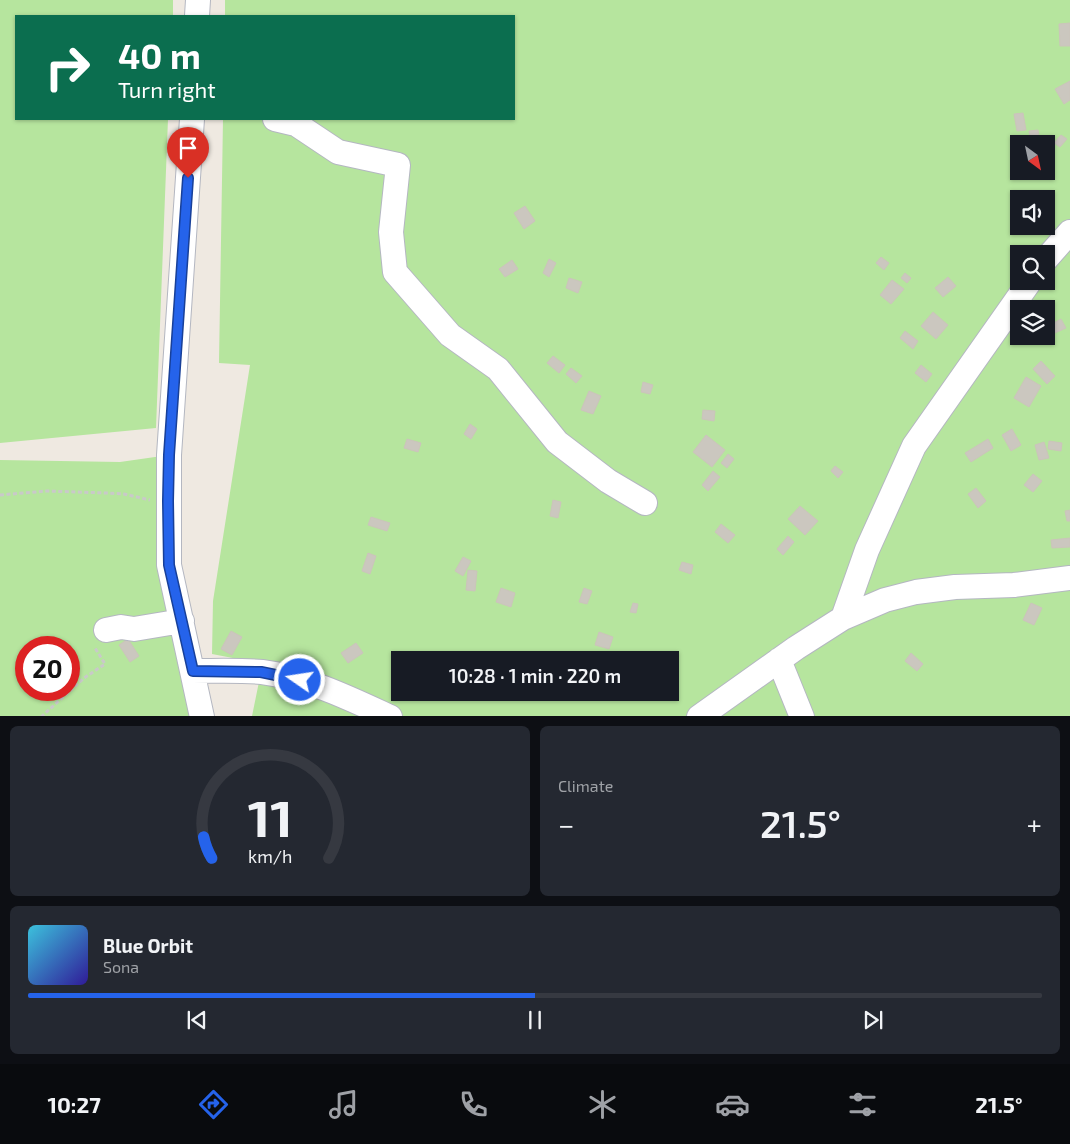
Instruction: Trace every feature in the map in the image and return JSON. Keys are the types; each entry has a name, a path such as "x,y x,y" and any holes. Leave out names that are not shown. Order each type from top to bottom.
{"street":[{"path":"197,15 198,0"},
{"path":"192,120 170,445 168,501 169,565 202,716"},
{"path":"279,120 296,124 338,152 398,165 391,232 395,272 450,335 498,369 557,442 608,481 645,503"},
{"path":"1055,249 1070,232"},
{"path":"843,618 867,550 914,446 1024,290"},
{"path":"699,716 843,618 885,600 916,592 955,587 1014,585 1070,578"},
{"path":"106,630 121,627 134,629 182,621"},
{"path":"779,660 802,716"},
{"path":"193,671 261,672 313,684 390,716"}],"path":[{"path":"0,495 47,492 106,492 148,500 168,501"},
{"path":"41,716 84,678 105,664 91,640 106,630"}],"green space":[{"path":"0,0 173,0 173,15 15,15 15,120 168,120 156,428 0,443"},
{"path":"225,0 1070,0 1070,716 252,716 261,672 259,663 212,654 213,601 250,365 219,363 223,120 515,120 515,15 225,15"},
{"path":"169,455 168,501 202,716 0,716 0,460 120,462"}],"building":[{"path":"1070,23 1070,46 1060,46 1059,24"},
{"path":"1070,81 1070,100 1064,104 1055,89"},
{"path":"1023,113 1026,130 1017,131 1014,114"},
{"path":"1038,130 1039,135 1030,135 1029,131"},
{"path":"1061,135 1067,139 1060,147 1055,142"},
{"path":"525,206 535,221 524,229 514,213"},
{"path":"881,257 889,263 884,270 876,263"},
{"path":"549,259 556,263 549,277 543,273"},
{"path":"512,260 518,269 505,277 499,269"},
{"path":"905,273 911,278 907,283 901,278"},
{"path":"948,277 956,286 943,297 935,288"},
{"path":"569,278 582,282 578,293 566,288"},
{"path":"892,280 904,289 891,304 880,295"},
{"path":"933,312 948,325 936,339 921,326"},
{"path":"1061,319 1066,328 1055,333 1055,322"},
{"path":"905,331 918,341 913,349 900,338"},
{"path":"553,356 565,365 559,373 547,363"},
{"path":"1041,361 1055,376 1047,384 1033,369"},
{"path":"921,365 932,374 926,382 915,373"},
{"path":"571,368 582,376 576,383 566,374"},
{"path":"1026,377 1041,386 1029,407 1014,398"},
{"path":"643,382 653,385 650,394 641,392"},
{"path":"589,391 601,396 593,414 581,410"},
{"path":"703,410 715,411 714,421 702,419"},
{"path":"470,424 477,429 471,439 464,434"},
{"path":"1012,429 1021,445 1011,451 1002,435"},
{"path":"706,435 725,450 712,467 693,452"},
{"path":"407,439 421,443 418,452 404,448"},
{"path":"988,439 993,448 971,462 965,453"},
{"path":"1049,441 1062,443 1061,451 1048,449"},
{"path":"1044,442 1049,458 1039,460 1035,445"},
{"path":"728,454 734,459 727,468 721,463"},
{"path":"835,466 843,472 838,478 831,471"},
{"path":"713,471 720,477 708,491 702,485"},
{"path":"1033,474 1042,481 1033,492 1024,485"},
{"path":"976,488 986,501 978,508 968,494"},
{"path":"553,500 561,502 558,518 550,516"},
{"path":"800,506 818,521 805,535 788,519"},
{"path":"1070,510 1070,521 1067,521 1065,511"},
{"path":"371,517 390,523 387,531 368,525"},
{"path":"721,524 735,535 728,543 715,532"},
{"path":"788,536 794,542 783,555 777,549"},
{"path":"1070,538 1070,547 1052,548 1051,540"},
{"path":"368,553 376,556 370,574 362,571"},
{"path":"463,557 471,561 463,576 455,571"},
{"path":"682,562 693,565 691,574 679,570"},
{"path":"468,570 477,571 475,591 466,590"},
{"path":"501,588 515,593 511,607 496,602"},
{"path":"584,588 592,591 587,604 579,602"},
{"path":"633,603 638,604 636,613 630,612"},
{"path":"1031,603 1042,608 1034,625 1023,620"},
{"path":"231,631 242,637 232,655 221,649"},
{"path":"599,632 613,637 609,649 595,645"},
{"path":"128,639 139,656 130,662 119,645"},
{"path":"356,643 363,653 348,663 341,653"},
{"path":"911,653 923,664 917,671 905,661"}],"route":[{"path":"188,178 169,455 169,565 193,671 261,672 300,680"}]}
